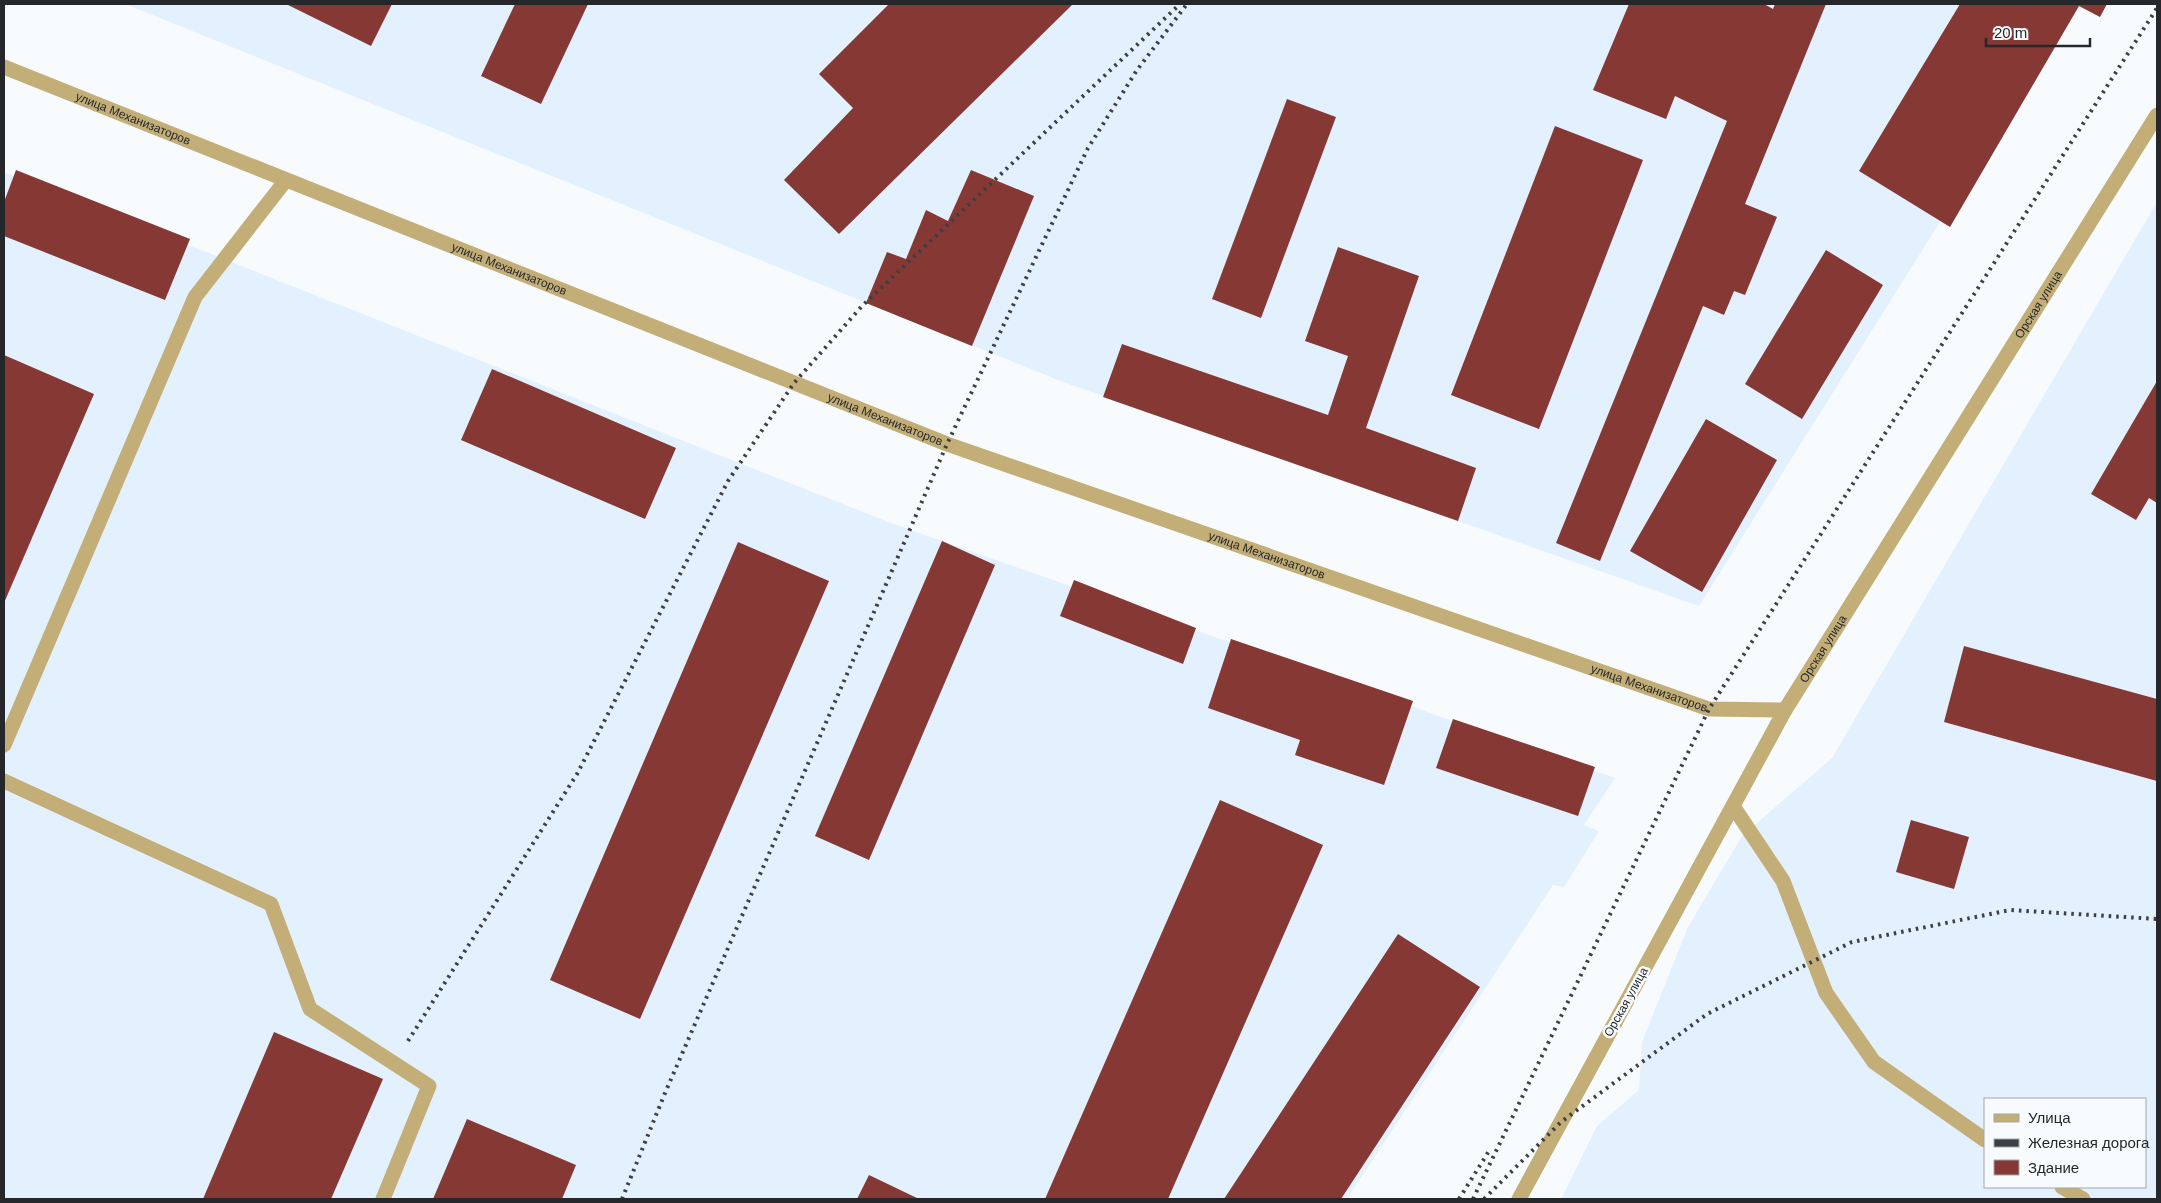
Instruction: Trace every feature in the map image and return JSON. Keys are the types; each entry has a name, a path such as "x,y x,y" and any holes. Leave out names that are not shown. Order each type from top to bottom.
{"street":[{"name":"улица Механизаторов","path":"4,67 947,444 1709,708 1785,710"},
{"name":"Орская улица","path":"1519,1199 1785,710 2157,116"},
{"path":"4,745 195,297 286,180"},
{"path":"4,781 270,904 310,1009 429,1086 383,1199"},
{"path":"1733,806 1783,881 1826,994 1874,1062 1984,1139"},
{"path":"2064,1188 2083,1199"}],"shaded area":[{"path":"125,4 2107,4 2100,17 2079,6 1950,227 1940,222 1699,606 1063,382"},
{"path":"4,172 891,523 1615,778 1584,825 1599,831 1564,887 1553,885 1347,1199 4,1199"},
{"path":"2157,202 2157,1199 1561,1199 1597,1126 1639,1090 1642,1042 1688,927 1742,836 1832,758"}],"building":[{"path":"286,4 392,4 371,46"},
{"path":"515,4 588,4 541,104 481,76"},
{"path":"889,4 1073,4 839,234 784,180 853,108 819,74"},
{"path":"1629,4 1764,4 1773,9 1775,4 1826,4 1745,204 1777,217 1745,295 1734,291 1724,315 1703,306 1600,561 1556,543 1727,121 1675,96 1666,119 1593,90"},
{"path":"1960,4 2107,4 2100,17 2079,6 1950,227 1859,171"},
{"path":"1287,99 1336,117 1261,318 1212,299"},
{"path":"1555,126 1643,160 1539,429 1451,395"},
{"path":"16,170 190,239 165,300 4,236 4,202"},
{"path":"971,170 1034,196 972,346 866,303 887,252 906,259 926,210 948,221"},
{"path":"1338,247 1419,276 1366,428 1476,468 1458,521 1103,397 1122,344 1328,415 1348,356 1305,341"},
{"path":"1826,250 1883,285 1802,419 1745,384"},
{"path":"4,355 94,394 4,603"},
{"path":"492,369 676,448 645,519 461,440"},
{"path":"2157,381 2157,503 2149,498 2136,520 2091,494"},
{"path":"1706,419 1777,460 1702,592 1630,551"},
{"path":"942,541 995,565 869,860 815,836"},
{"path":"738,542 829,581 640,1019 550,980"},
{"path":"1074,580 1196,628 1183,664 1060,616"},
{"path":"1231,639 1413,701 1384,785 1295,755 1300,740 1208,708"},
{"path":"1964,646 2157,699 2157,781 1944,722"},
{"path":"1453,719 1595,767 1578,816 1436,768"},
{"path":"1220,800 1323,845 1168,1199 1045,1199"},
{"path":"1911,820 1969,837 1954,889 1896,872"},
{"path":"1398,934 1480,987 1341,1199 1224,1199"},
{"path":"274,1032 383,1079 331,1199 203,1199"},
{"path":"467,1119 576,1165 562,1199 433,1199"},
{"path":"869,1175 919,1199 857,1199"}],"railway":[{"path":"408,1041 577,774 728,481 794,383 862,306 1180,4"},
{"path":"622,1199 665,1093 947,444 1088,148 1137,70 1187,4"},
{"path":"1473,1199 1709,709 2157,8"},
{"path":"1484,1199 1561,1122 1707,1014 1852,942 2010,910 2157,919"},
{"path":"1459,1199 1489,1151"}]}
